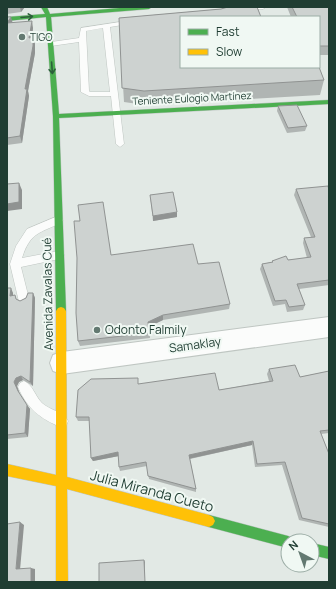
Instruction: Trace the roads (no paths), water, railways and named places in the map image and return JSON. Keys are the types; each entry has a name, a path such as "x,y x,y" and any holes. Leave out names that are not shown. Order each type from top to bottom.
{"main road":[{"path":"7,19 46,11 148,7"},
{"name":"Avenida Zavalas Cué","path":"46,11 51,44 56,116 63,422 62,582"},
{"name":"Teniente Eulogio Martínez","path":"56,116 329,102"},
{"name":"Julia Miranda Cueto","path":"7,470 63,482 280,540"}],"street":[{"name":"Samaklay","path":"62,363 329,328"}],"lane":[{"path":"239,10 262,7"},
{"path":"114,94 89,94 85,92 82,40 83,29 142,20"},
{"path":"106,25 120,144"},
{"path":"51,44 82,40"},
{"path":"23,299 15,264 21,246 31,232 58,220"},
{"path":"15,264 59,255"},
{"path":"24,387 38,408 63,422"}],"place":[{"name":"TIGO","path":"22,37"},
{"name":"Odonto Falmily","path":"97,330"}]}
